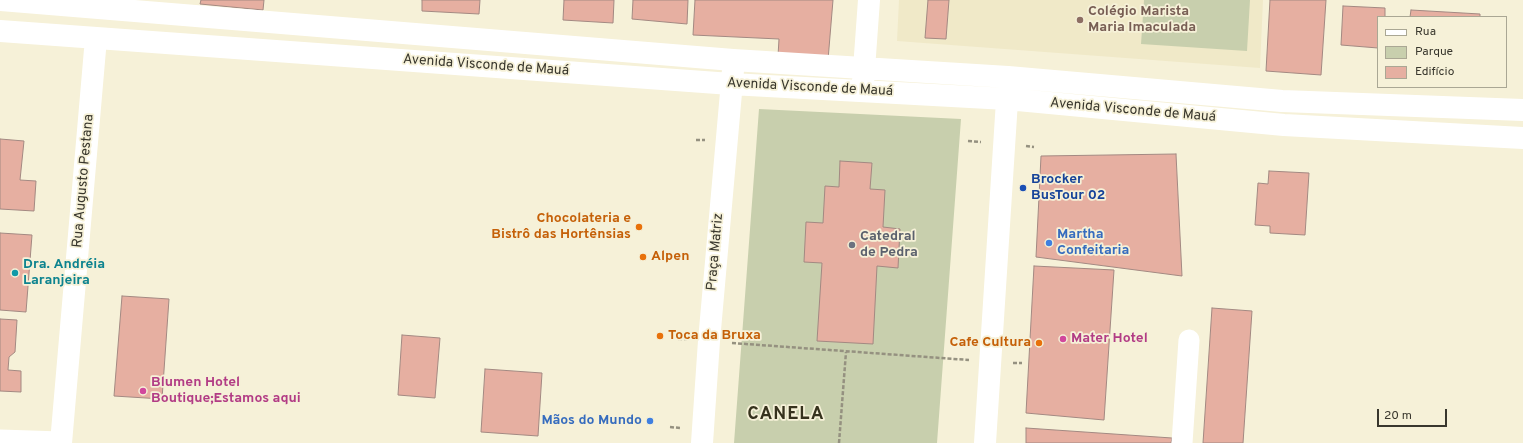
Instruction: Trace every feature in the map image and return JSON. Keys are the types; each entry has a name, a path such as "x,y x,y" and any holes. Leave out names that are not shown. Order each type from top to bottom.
{"main road":[{"name":"Avenida Visconde de Mauá","path":"0,0 98,4 733,60 1008,77 1282,101 1523,110"},
{"path":"863,90 869,0"},
{"path":"96,38 109,32 112,24 112,19 107,11 98,4"},
{"name":"Avenida Visconde de Mauá","path":"0,31 731,84 863,90 1007,100 1284,125 1523,138"},
{"name":"Rua Augusto Pestana","path":"64,443 96,38"},
{"name":"Praça Matriz","path":"702,443 709,341 733,60"},
{"path":"984,443 1008,77"}],"street":[{"path":"1182,443 1189,340"},
{"path":"0,440 64,443"}],"path":[{"path":"678,338 846,352 989,361"},
{"path":"839,443 846,352"}],"shaded area":[{"name":"Colégio Marista Maria Imaculada","path":"899,0 1263,0 1260,68 897,41"}],"green space":[{"path":"1144,0 1250,0 1247,51 1141,44"},
{"path":"759,109 961,119 937,443 734,443"}],"building":[{"path":"201,0 264,0 263,10 200,4"},
{"path":"422,0 480,0 479,14 422,11"},
{"path":"564,0 614,0 613,23 563,20"},
{"path":"633,0 688,0 687,24 632,19"},
{"path":"695,0 833,0 828,60 778,56 779,39 693,35"},
{"path":"928,0 949,0 946,39 925,38"},
{"path":"1270,0 1326,0 1321,75 1266,71"},
{"path":"1343,6 1385,8 1385,16 1377,16 1377,48 1341,45"},
{"path":"1411,10 1480,14 1480,16 1410,16"},
{"path":"0,139 24,141 20,180 36,181 34,211 0,209"},
{"path":"1176,154 1182,276 1036,257 1041,156"},
{"name":"Catedral de Pedra","path":"840,161 872,163 870,189 885,190 883,227 900,229 898,268 877,266 873,344 817,341 822,263 804,262 806,222 823,223 825,186 839,187"},
{"path":"1269,171 1309,173 1305,235 1270,233 1270,226 1255,225 1258,183 1268,184"},
{"name":"Dra. Andréia Laranjeira","path":"0,233 32,235 26,312 0,310"},
{"path":"1034,266 1114,270 1104,420 1026,413"},
{"path":"122,296 169,299 162,399 114,396"},
{"path":"1212,308 1252,311 1243,443 1203,443"},
{"path":"0,319 17,320 15,352 9,357 8,370 21,371 21,392 0,391"},
{"path":"402,335 440,338 435,398 398,395"},
{"path":"485,369 542,373 538,436 481,432"},
{"path":"1026,428 1172,438 1171,443 1026,443"}],"place":[{"name":"Colégio Marista Maria Imaculada","path":"1080,20"},
{"name":"Brocker BusTour 02","path":"1023,188"},
{"name":"Chocolateria e Bistrô das Hortênsias","path":"639,227"},
{"name":"Martha Confeitaria","path":"1049,243"},
{"name":"Catedral de Pedra","path":"852,245"},
{"name":"Alpen","path":"643,257"},
{"name":"Dra. Andréia Laranjeira","path":"15,273"},
{"name":"Toca da Bruxa","path":"660,336"},
{"name":"Mater Hotel","path":"1063,339"},
{"name":"Cafe Cultura","path":"1039,343"},
{"name":"Blumen Hotel Boutique;Estamos aqui","path":"143,391"},
{"name":"Mãos do Mundo","path":"650,421"}],"district":[{"name":"CANELA","path":"786,415"}]}
